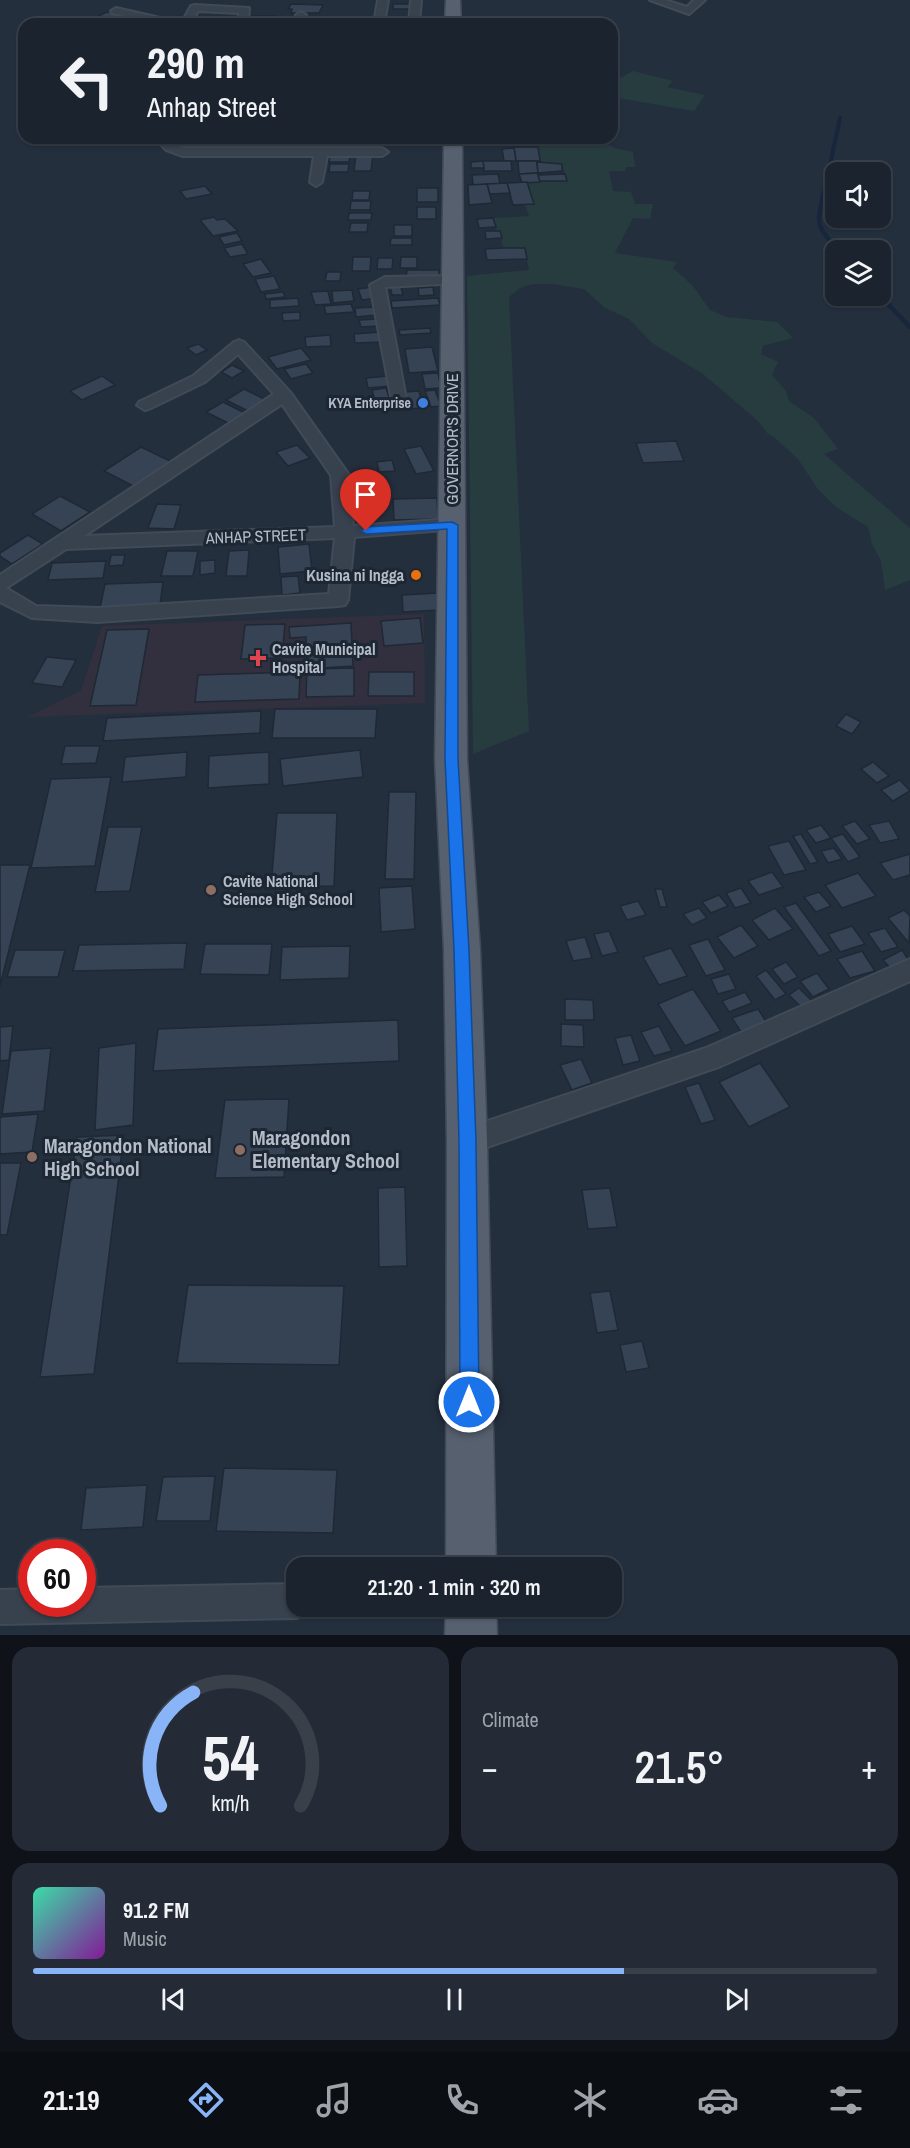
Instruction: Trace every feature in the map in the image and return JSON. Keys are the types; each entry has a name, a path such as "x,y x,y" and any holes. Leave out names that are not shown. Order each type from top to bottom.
{"main road":[{"path":"453,0 453,18"},
{"name":"GOVERNOR'S DRIVE","path":"453,144 451,759 462,950 467,1141 471,1557"},
{"path":"471,1617 471,1635"}],"street":[{"path":"380,18 383,0"},
{"path":"414,18 416,0"},
{"path":"655,0 689,11 700,0"},
{"path":"189,18 195,4 245,10 244,18"},
{"path":"116,11 147,18"},
{"path":"167,144 182,152 382,152"},
{"path":"316,182 321,152"},
{"path":"399,404 377,285 384,281 453,280"},
{"path":"0,593 32,612 97,615 338,600 345,532 340,474 284,395 239,345 198,379 145,405"},
{"path":"0,584 284,395"},
{"name":"ANHAP STREET","path":"59,543 345,532 452,525"},
{"path":"467,1141 712,1058 910,970"},
{"path":"0,1606 286,1601"}],"shaded area":[{"name":"Cavite Municipal Hospital","path":"424,614 425,703 28,717 81,690 102,626"}],"green space":[{"path":"633,71 673,81 667,87 705,95 694,111 618,98 618,79"},
{"path":"536,144 608,144 614,148 633,152 635,167 626,167 625,171 609,171 613,191 631,192 635,204 653,204 650,219 633,218 615,253 677,262 673,268 693,286 710,310 727,317 777,322 793,338 763,346 761,354 778,362 772,375 786,391 789,401 814,418 838,449 824,454 910,528 910,580 885,590 881,561 872,544 868,527 836,507 817,488 798,459 703,374 652,343 629,319 605,308 584,289 552,284 533,284 520,288 509,297 529,731 473,754 467,276 529,270 525,248 503,248 500,231 497,231 493,218 529,216 525,205 534,204 527,182 567,180 562,164 541,162"}],"building":[{"path":"291,4 323,5 319,13 291,13 292,9 288,9"},
{"path":"393,4 412,4 412,9 393,9"},
{"path":"107,12 130,17 128,18 94,18"},
{"path":"252,16 276,16 276,18 252,18"},
{"path":"342,17 367,17 367,18"},
{"path":"190,144 213,144 212,147 189,147"},
{"path":"514,147 538,147 540,161 516,161"},
{"path":"514,148 516,161 504,161 502,149"},
{"path":"356,154 373,154 371,171 354,171"},
{"path":"330,155 350,155 349,162 329,162"},
{"path":"483,161 511,161 512,171 484,171"},
{"path":"483,161 484,168 471,168 471,162"},
{"path":"518,161 537,161 538,173 519,174"},
{"path":"537,162 562,164 562,171 538,173"},
{"path":"330,164 349,164 348,172 329,172"},
{"path":"538,173 540,182 522,183 519,174"},
{"path":"498,174 500,184 473,185 472,175"},
{"path":"565,174 567,181 540,181 538,175"},
{"path":"527,182 534,204 513,205 507,183"},
{"path":"507,183 510,193 490,194 487,184"},
{"path":"487,184 492,203 469,205 468,185"},
{"path":"205,186 212,194 186,199 180,191"},
{"path":"417,188 438,188 438,202 417,202"},
{"path":"353,191 370,191 369,200 352,200"},
{"path":"351,201 371,201 370,210 350,210"},
{"path":"417,207 436,207 436,219 417,219"},
{"path":"349,213 372,213 371,220 348,220"},
{"path":"214,217 217,220 225,219 238,231 213,236 200,220"},
{"path":"493,218 496,227 479,228 477,219"},
{"path":"351,223 368,223 367,232 349,232"},
{"path":"394,225 412,225 412,236 394,236"},
{"path":"485,231 500,231 502,238 486,239"},
{"path":"237,233 242,241 224,245 219,237"},
{"path":"391,238 412,238 412,245 390,245"},
{"path":"242,244 248,254 230,257 224,248"},
{"path":"525,248 527,259 487,260 485,249"},
{"path":"353,257 371,257 370,271 352,271"},
{"path":"401,257 417,257 417,268 400,268"},
{"path":"378,258 393,258 392,269 377,269"},
{"path":"261,259 271,273 253,277 243,264"},
{"path":"407,270 439,270 439,279 406,279"},
{"path":"327,272 341,272 340,281 325,281"},
{"path":"274,276 280,289 261,292 255,279"},
{"path":"373,287 377,298 362,300 358,289"},
{"path":"390,287 401,287 403,295 392,295"},
{"path":"433,287 434,295 419,296 418,288"},
{"path":"352,290 354,301 333,303 332,291"},
{"path":"328,291 331,304 315,305 311,292"},
{"path":"283,292 285,297 266,299 265,294"},
{"path":"298,298 299,306 270,308 270,300"},
{"path":"438,298 440,305 392,308 391,301"},
{"path":"351,304 354,312 326,314 324,306"},
{"path":"377,307 378,315 356,317 355,308"},
{"path":"300,312 300,320 283,321 282,313"},
{"path":"378,319 380,326 361,327 359,320"},
{"path":"430,328 431,333 400,335 399,330"},
{"path":"381,332 383,342 355,343 354,334"},
{"path":"330,335 331,346 306,347 305,337"},
{"path":"198,344 207,350 196,355 187,348"},
{"path":"432,347 438,371 409,373 405,349"},
{"path":"301,348 311,360 277,369 268,357"},
{"path":"306,364 313,373 291,379 284,369"},
{"path":"232,365 244,371 232,378 221,372"},
{"path":"438,373 441,388 425,389 422,374"},
{"path":"102,376 115,385 82,400 70,391"},
{"path":"389,376 391,386 368,388 366,378"},
{"path":"386,388 391,404 376,405 372,390"},
{"path":"244,389 266,400 248,411 226,400"},
{"path":"435,390 441,406 431,407 425,391"},
{"path":"419,391 423,408 408,409 405,392"},
{"path":"223,402 247,414 230,424 206,412"},
{"path":"676,441 684,461 643,463 636,443"},
{"path":"297,445 310,458 288,466 276,452"},
{"path":"421,446 434,471 416,474 404,449"},
{"path":"141,447 172,462 135,487 104,471"},
{"path":"392,460 395,471 379,472 377,462"},
{"path":"60,496 90,512 61,531 32,514"},
{"path":"437,498 438,519 394,520 393,499"},
{"path":"157,504 181,505 174,529 148,528"},
{"path":"28,535 43,544 12,564 0,556 0,553"},
{"path":"309,544 312,571 280,574 278,547"},
{"path":"249,550 247,576 226,576 229,551"},
{"path":"167,551 198,551 193,576 161,576"},
{"path":"111,555 125,555 123,565 109,566"},
{"path":"215,560 215,573 200,575 200,561"},
{"path":"106,561 103,578 48,580 52,563"},
{"path":"400,571 404,583 385,587 380,575"},
{"path":"298,576 300,593 282,595 281,577"},
{"path":"163,582 160,605 100,608 105,584"},
{"path":"439,593 440,610 403,612 402,595"},
{"path":"420,618 423,643 384,646 381,621"},
{"path":"351,623 353,666 307,669 306,637 290,638 289,627"},
{"path":"285,624 282,658 241,659 245,625"},
{"path":"149,629 136,705 90,706 107,630"},
{"path":"47,657 76,660 62,687 32,683"},
{"path":"354,668 354,696 306,697 307,669"},
{"path":"300,672 299,699 195,702 198,675"},
{"path":"369,672 414,672 414,696 368,696"},
{"path":"275,709 377,709 375,738 272,738"},
{"path":"261,711 260,733 103,741 107,718"},
{"path":"846,714 861,722 852,734 836,726"},
{"path":"65,746 100,746 96,763 61,764"},
{"path":"360,750 363,777 283,786 280,759"},
{"path":"187,752 186,777 122,782 125,757"},
{"path":"269,752 269,784 208,788 209,756"},
{"path":"873,762 889,776 877,783 861,769"},
{"path":"111,777 95,866 31,868 51,779"},
{"path":"900,780 910,791 893,801 881,790"},
{"path":"389,792 416,792 414,879 385,879"},
{"path":"277,813 337,813 334,886 271,887"},
{"path":"855,821 870,839 857,844 842,826"},
{"path":"889,821 899,839 880,843 869,825"},
{"path":"821,825 831,838 816,843 806,830"},
{"path":"108,827 142,827 130,891 95,892"},
{"path":"801,834 818,862 810,864 793,836"},
{"path":"843,834 860,857 848,862 831,838"},
{"path":"789,841 806,870 784,875 768,846"},
{"path":"834,848 842,859 828,863 821,851"},
{"path":"910,854 910,875 893,880 880,863"},
{"path":"0,865 30,865 0,986"},
{"path":"772,872 783,887 759,895 748,881"},
{"path":"858,873 876,896 842,908 825,885"},
{"path":"412,886 415,929 381,932 379,888"},
{"path":"741,888 751,903 735,908 726,893"},
{"path":"655,889 662,889 667,907 660,907"},
{"path":"819,892 831,906 816,912 804,897"},
{"path":"719,895 728,906 711,913 702,902"},
{"path":"638,901 646,915 627,920 620,906"},
{"path":"796,903 831,951 819,956 784,907"},
{"path":"699,908 707,918 692,925 683,914"},
{"path":"775,908 793,929 769,940 752,920"},
{"path":"904,910 910,916 909,943 888,918"},
{"path":"741,925 758,946 734,958 717,937"},
{"path":"852,926 865,944 840,952 828,934"},
{"path":"885,928 898,947 881,952 868,933"},
{"path":"609,931 618,952 602,956 594,934"},
{"path":"585,937 592,958 573,961 566,941"},
{"path":"708,939 725,970 706,976 689,945"},
{"path":"187,943 184,969 73,971 79,945"},
{"path":"205,944 272,944 269,975 200,974"},
{"path":"350,946 349,978 280,980 282,947"},
{"path":"671,948 687,976 659,985 643,957"},
{"path":"15,950 65,950 58,977 7,977"},
{"path":"902,950 910,962 893,971 883,960"},
{"path":"862,951 875,971 850,978 837,959"},
{"path":"786,962 798,977 784,984 772,969"},
{"path":"766,970 786,994 775,1000 756,976"},
{"path":"817,973 829,989 813,997 800,981"},
{"path":"729,974 736,989 718,994 711,979"},
{"path":"799,988 815,1004 805,1011 789,995"},
{"path":"693,989 721,1031 685,1046 658,1004"},
{"path":"745,992 752,1003 729,1012 722,1001"},
{"path":"565,999 593,1000 594,1020 565,1020"},
{"path":"758,1009 769,1026 743,1035 732,1018"},
{"path":"398,1020 399,1061 153,1071 158,1029"},
{"path":"561,1024 583,1025 584,1047 561,1046"},
{"path":"13,1026 9,1060 0,1061 0,1027"},
{"path":"659,1026 672,1051 654,1056 641,1032"},
{"path":"631,1035 640,1061 623,1065 615,1038"},
{"path":"136,1043 133,1125 95,1130 99,1048"},
{"path":"51,1048 44,1111 2,1114 11,1051"},
{"path":"581,1059 592,1083 572,1090 560,1065"},
{"path":"760,1063 790,1107 749,1127 719,1082"},
{"path":"699,1083 715,1120 701,1124 685,1087"},
{"path":"289,1099 284,1177 215,1178 225,1100"},
{"path":"38,1114 32,1152 0,1154 0,1117"},
{"path":"124,1135 94,1374 40,1377 77,1137"},
{"path":"0,1163 21,1163 7,1235 0,1235"},
{"path":"405,1187 407,1266 379,1267 378,1188"},
{"path":"610,1188 617,1227 588,1229 582,1190"},
{"path":"188,1285 344,1286 339,1365 177,1363"},
{"path":"610,1291 618,1330 597,1333 590,1293"},
{"path":"642,1341 649,1368 626,1372 620,1345"},
{"path":"224,1468 337,1470 333,1533 216,1531"},
{"path":"215,1476 210,1521 156,1521 163,1477"},
{"path":"147,1485 143,1527 81,1530 86,1488"}],"waterway":[{"path":"831,162 840,118"},
{"path":"825,187 819,221 830,240"},
{"path":"890,306 910,327"}],"place":[{"name":"KYA Enterprise","path":"423,403"},
{"name":"Kusina ni Ingga","path":"416,575"},
{"name":"Cavite Municipal Hospital","path":"258,658"},
{"name":"Cavite National Science High School","path":"211,890"},
{"name":"Maragondon Elementary School","path":"240,1150"},
{"name":"Maragondon National High School","path":"32,1157"}],"route":[{"path":"366,531 452,525 451,759 462,950 467,1141 469,1402"}]}
